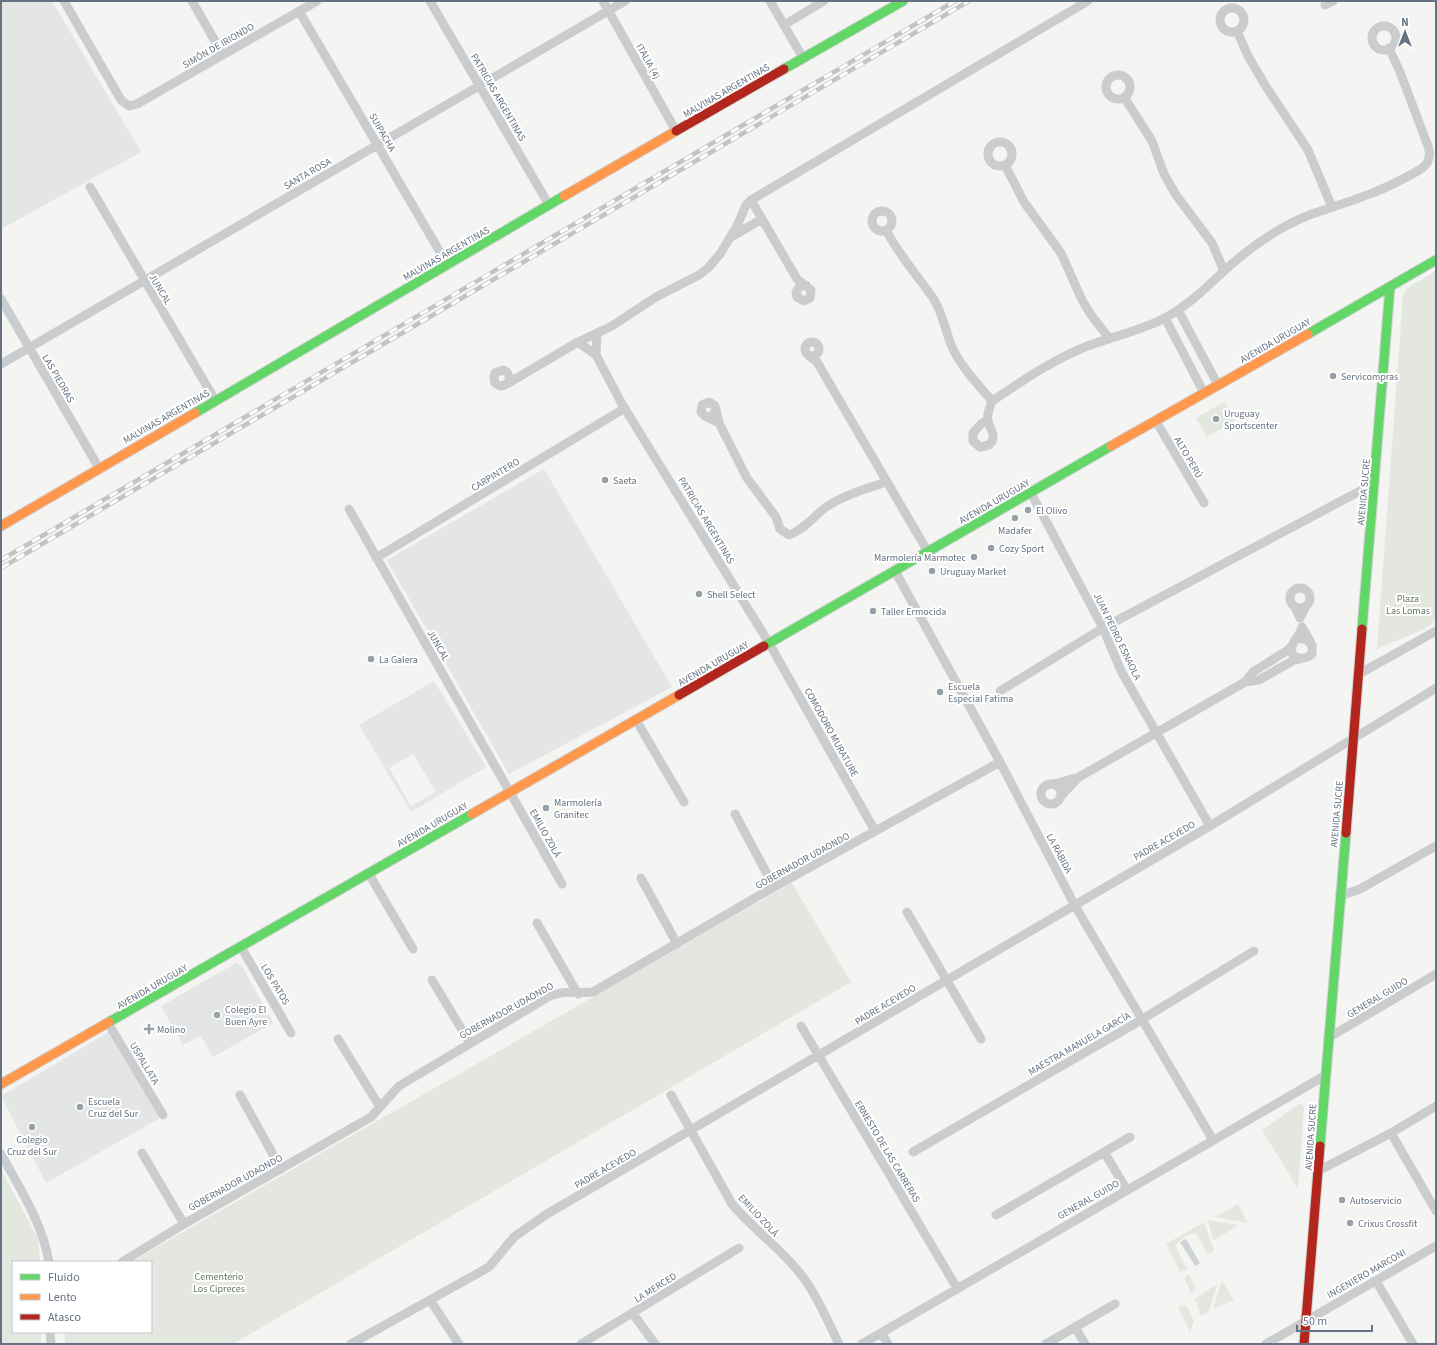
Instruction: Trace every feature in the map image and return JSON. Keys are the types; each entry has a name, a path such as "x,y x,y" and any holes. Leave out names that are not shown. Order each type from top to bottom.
{"main road":[{"name":"MALVINAS ARGENTINAS","path":"1,526 447,264 903,1"},
{"name":"AVENIDA URUGUAY","path":"1,1084 1436,260"},
{"name":"AVENIDA SUCRE","path":"1304,1344 1390,287"}],"street":[{"name":"SIMÓN DE IRIONDO","path":"64,1 121,100 129,106 137,104 317,1"},
{"path":"192,1 222,55"},
{"name":"PATRICIAS ARGENTINAS","path":"430,1 549,205"},
{"name":"ITALIA (4)","path":"604,1 676,131"},
{"name":"SANTA ROSA","path":"1,364 143,280 626,1"},
{"path":"770,1 803,58"},
{"path":"784,25 824,1"},
{"path":"520,375 502,370 497,371 494,378 495,383 500,386 507,384 578,342 626,317 656,297 698,275 720,254 731,236 746,205 751,200 1088,1"},
{"name":"SUIPACHA","path":"299,12 447,264"},
{"path":"1237,31 1248,56 1265,85 1308,150 1332,207"},
{"path":"987,420 992,401 1053,361 1109,338 1165,318 1206,290 1224,271 1251,249 1280,230 1310,215 1363,198 1391,186 1432,163 1429,158 1432,147 1403,77 1389,48"},
{"path":"1124,97 1152,141 1164,174 1176,195 1212,243 1224,271"},
{"path":"1005,165 1024,202 1061,253 1079,295 1091,315 1109,338"},
{"name":"JUNCAL","path":"90,187 143,280 215,400"},
{"path":"751,200 797,279 810,288 812,293 810,298 801,300 797,297 797,279"},
{"path":"731,236 762,219"},
{"path":"886,230 894,246 933,299 944,319 952,346 961,364 992,401"},
{"path":"797,289 800,286 806,285"},
{"name":"LAS PIEDRAS","path":"1,299 99,468"},
{"path":"1178,310 1218,385"},
{"path":"1165,318 1204,393"},
{"path":"596,355 597,333"},
{"path":"578,342 596,355"},
{"name":"PATRICIAS ARGENTINAS","path":"596,355 625,408 769,643"},
{"path":"814,357 928,552"},
{"path":"507,372 510,379 507,384"},
{"path":"719,423 703,414 701,410 704,403 711,402 715,406 719,423 747,478 776,517 780,529 784,533 790,535 800,530 817,514 836,502 859,491 886,482"},
{"name":"CARPINTERO","path":"376,558 625,408"},
{"path":"707,417 712,416 716,410"},
{"name":"ALTO PERÚ","path":"1156,421 1204,504"},
{"path":"1000,691 1103,628 1375,483"},
{"name":"JUAN PEDRO ESNAOLA","path":"1031,493 1103,628 1121,671 1210,826"},
{"name":"JUNCAL","path":"349,509 511,792"},
{"name":"LA RÁBIDA","path":"895,571 1000,762 1074,904 1213,1140"},
{"path":"1245,682 1259,680 1294,660 1305,659 1312,654 1313,650 1310,641 1302,627 1295,607 1290,600 1291,593 1297,588 1301,587 1310,595 1309,603 1300,618"},
{"path":"1295,607 1298,608 1306,606"},
{"path":"1300,659 1293,654 1295,642 1302,627"},
{"path":"1359,674 1436,632"},
{"path":"1079,777 1061,796 1058,802 1054,804 1044,801 1041,790 1046,785 1079,777 1245,682 1253,672 1288,650 1295,642 1306,639 1310,641"},
{"name":"COMODORO MURATURE","path":"769,643 875,831"},
{"name":"PADRE ACEVEDO","path":"351,1344 489,1267 514,1237 528,1225 818,1056 1074,904 1210,826 1436,688"},
{"path":"636,720 684,802"},
{"name":"GOBERNADOR UDAONDO","path":"124,1261 184,1224 371,1117 388,1096 399,1086 558,992 578,994 593,992 774,887 1000,762"},
{"path":"1054,784 1060,788 1061,796"},
{"name":"EMILIO ZOLÁ","path":"511,792 562,884"},
{"path":"735,814 774,887"},
{"path":"1340,896 1360,889 1436,846"},
{"path":"368,874 413,949"},
{"path":"641,878 677,944"},
{"path":"907,912 982,1040"},
{"path":"537,923 578,994"},
{"name":"LOS PATOS","path":"241,947 291,1033"},
{"name":"MAESTRA MANUELA GARCÍA","path":"913,1152 1142,1020 1254,951"},
{"name":"GENERAL GUIDO","path":"1328,1038 1436,974"},
{"path":"432,980 470,1043"},
{"name":"USPALLATA","path":"108,1023 163,1115"},
{"name":"ERNESTO DE LAS CARRERAS","path":"801,1026 957,1288"},
{"path":"338,1040 380,1107"},
{"name":"GENERAL GUIDO","path":"862,1344 1326,1075"},
{"path":"240,1095 281,1169"},
{"name":"EMILIO ZOLÁ","path":"671,1095 732,1204 744,1218 798,1271 811,1290 840,1344"},
{"path":"1318,1171 1391,1133 1436,1106"},
{"path":"1391,1133 1436,1211"},
{"path":"996,1215 1130,1137"},
{"path":"1104,1152 1127,1190"},
{"path":"142,1153 184,1224"},
{"path":"1,1154 37,1221 46,1247 49,1261"},
{"name":"INGENIERO MARCONI","path":"1266,1344 1436,1246"},
{"name":"LA MERCED","path":"581,1344 740,1248"},
{"path":"1376,1281 1413,1344"},
{"path":"430,1300 459,1344"},
{"path":"1046,1344 1115,1304"},
{"path":"633,1314 655,1344"},
{"path":"1075,1327 1085,1344"},
{"path":"50,1333 51,1344"},
{"path":"881,1333 888,1344"}],"shaded area":[{"path":"1,1 52,1 141,152 1,229"},
{"path":"544,469 672,687 509,774 387,560"},
{"path":"434,681 486,767 411,812 359,725","holes":["413,754 436,792 411,806 389,768"]},
{"name":"Colegio El Buen Ayre","path":"236,963 242,966 273,1023 213,1057 201,1036 183,1045 161,1006"},
{"name":"Escuela Cruz del Sur","path":"109,1032 160,1118 46,1183 1,1096"},
{"path":"1186,1239 1200,1263 1195,1266 1180,1242"}],"green space":[{"name":"Plaza Las Lomas","path":"1436,271 1436,621 1424,629 1377,649 1403,296 1407,288"},
{"name":"Uruguay Sportscenter","path":"1224,402 1235,421 1207,437 1196,418"},
{"name":"Cementerio Los Cipreces","path":"792,883 851,982 233,1344 65,1344 65,1333 152,1333 152,1261 133,1261"},
{"path":"1299,1104 1302,1104 1304,1108 1298,1189 1262,1130"},
{"path":"1,1169 38,1239 40,1261 12,1261 12,1333 41,1333 41,1344 1,1344"},
{"path":"1238,1204 1248,1223 1216,1217"},
{"path":"1208,1220 1238,1225 1213,1241"},
{"path":"1204,1222 1214,1251 1208,1254 1196,1233 1186,1236 1175,1245 1187,1269 1180,1272 1166,1244"},
{"path":"1189,1274 1196,1289 1191,1293 1184,1278"},
{"path":"1222,1281 1234,1300 1213,1309"},
{"path":"1218,1283 1208,1313 1201,1316 1195,1299"},
{"path":"1186,1305 1194,1321 1190,1332 1178,1307"}],"railway":[{"path":"1,560 955,1"},
{"path":"1,568 969,1"}],"traffic: fast":[{"path":"784,69 903,1"},
{"path":"195,413 564,196"},
{"path":"1308,334 1436,260"},
{"path":"1362,629 1390,287"},
{"path":"764,646 1111,446"},
{"path":"109,1022 472,814"},
{"path":"1320,1146 1346,833"}],"traffic: slow":[{"path":"564,196 676,131"},
{"path":"1111,446 1308,334"},
{"path":"1,526 195,413"},
{"path":"472,814 679,695"},
{"path":"1,1084 109,1022"}],"traffic: jam":[{"path":"676,131 784,69"},
{"path":"1346,833 1362,629"},
{"path":"679,695 764,646"},
{"path":"1304,1344 1320,1146"}],"place":[{"name":"Servicompras","path":"1333,376"},
{"name":"Uruguay Sportscenter","path":"1216,419"},
{"name":"Saeta","path":"605,480"},
{"name":"El Olivo","path":"1028,510"},
{"name":"Madafer","path":"1015,518"},
{"name":"Cozy Sport","path":"991,548"},
{"name":"Marmolería Marmotec","path":"974,557"},
{"name":"Uruguay Market","path":"932,571"},
{"name":"Shell Select","path":"699,594"},
{"name":"Taller Ermocida","path":"873,611"},
{"name":"La Galera","path":"371,659"},
{"name":"Escuela Especial Fatima","path":"940,692"},
{"name":"Marmolería Granitec","path":"546,808"},
{"name":"Colegio El Buen Ayre","path":"217,1015"},
{"name":"Molino","path":"149,1029"},
{"name":"Escuela Cruz del Sur","path":"80,1107"},
{"name":"Colegio Cruz del Sur","path":"32,1127"},
{"name":"Autoservicio","path":"1342,1200"},
{"name":"Crixus Crossfit","path":"1350,1223"}]}
